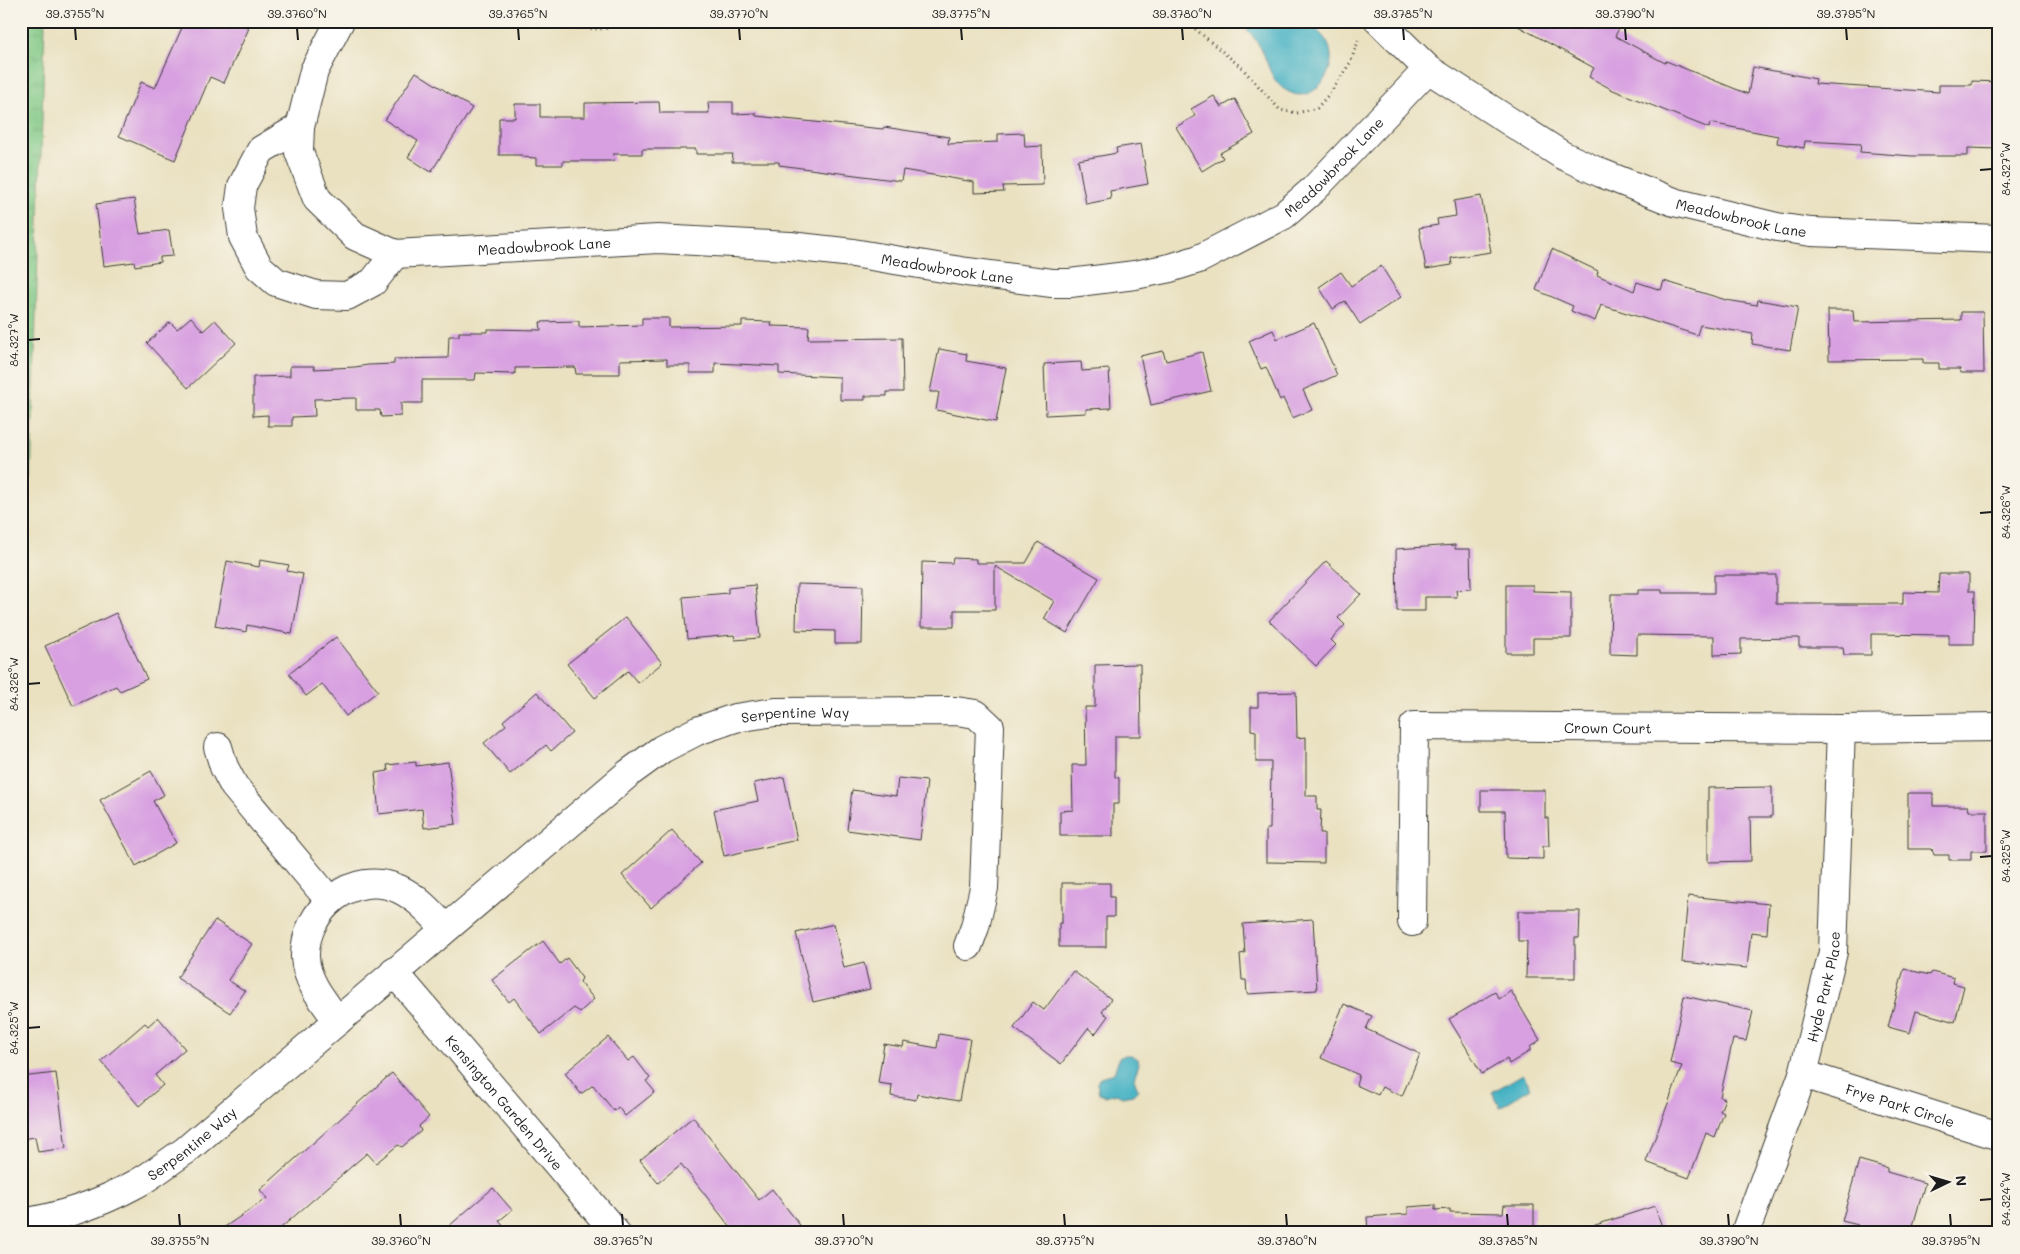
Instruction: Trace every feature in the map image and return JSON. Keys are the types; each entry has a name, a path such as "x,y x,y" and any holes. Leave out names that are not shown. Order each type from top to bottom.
{"street":[{"name":"Meadowbrook Lane","path":"340,21 314,71 300,127 298,152 317,199 355,236 395,254 658,239 853,253 967,272 1052,283 1070,283 1170,268 1199,259 1284,215 1314,190 1428,69"},
{"name":"Meadowbrook Lane","path":"1369,30 1562,155 1601,173 1674,202 1777,227 1811,232 1999,239"},
{"path":"300,127 261,150 242,186 239,208 243,237 258,267 276,282 316,295 348,296 373,282 395,254"},
{"name":"Serpentine Way","path":"21,1223 40,1220 99,1202 135,1185 185,1151 629,773 662,749 697,731 735,718 775,712 956,711 976,714 990,727 984,888 976,927 968,946"},
{"name":"Crown Court","path":"1412,922 1414,726 1841,730 1999,727"},
{"name":"Hyde Park Place","path":"1745,1233 1803,1074 1832,952 1841,730"},
{"path":"218,747 224,767 234,786 330,900"},
{"path":"338,1021 320,997 310,978 305,958 307,938 314,918 330,900 345,891 365,885 386,885 416,898 445,928"},
{"name":"Kensington Garden Drive","path":"394,972 616,1233"},
{"name":"Frye Park Circle","path":"1803,1074 1999,1136"}],"path":[{"path":"532,21 544,27 605,29 618,21"},
{"path":"1157,21 1177,21 1193,27 1242,68 1280,110 1297,113 1317,108 1331,92 1369,30"}],"green space":[{"path":"21,21 45,21 31,480 21,480"}],"water":[{"path":"1240,21 1308,21 1322,36 1330,49 1331,63 1324,80 1319,86 1305,94 1297,95 1282,88 1273,76 1257,42"},
{"path":"1131,1055 1138,1059 1139,1064 1134,1078 1138,1090 1133,1095 1122,1097 1117,1093 1105,1096 1099,1094 1097,1083 1100,1077 1114,1073 1119,1058"},
{"path":"1523,1074 1531,1088 1500,1107 1492,1092"}],"building":[{"path":"185,21 235,21 249,28 224,83 210,77 175,160 119,136 141,82 155,88"},
{"path":"1509,21 1623,21 1615,36 1665,63 1666,61 1748,94 1753,67 1816,79 1815,84 1939,92 1939,85 1972,85 1972,81 1999,82 1999,149 1968,148 1968,156 1912,156 1860,152 1861,144 1805,141 1804,148 1777,143 1778,136 1710,123 1709,128 1613,90 1589,77 1594,68"},
{"path":"416,72 472,108 431,172 408,157 418,141 385,120"},
{"path":"1214,96 1221,107 1235,99 1254,134 1220,153 1223,158 1202,171 1176,127 1195,116 1191,109"},
{"path":"659,102 660,113 709,113 708,102 733,102 733,114 756,113 756,116 883,129 884,127 949,137 948,144 998,142 998,134 1024,133 1025,147 1042,146 1043,185 1003,186 1004,192 974,193 974,182 903,170 901,181 779,165 779,162 732,162 733,154 696,154 696,149 642,149 642,154 613,154 614,161 563,161 563,165 536,165 536,158 522,157 522,155 499,155 499,118 515,118 515,104 540,104 540,117 585,117 585,103"},
{"path":"1141,144 1148,184 1110,191 1111,199 1086,204 1078,160 1117,153 1116,148"},
{"path":"1481,196 1491,252 1451,258 1452,265 1426,269 1419,228 1438,225 1437,219 1456,216 1454,201"},
{"path":"134,199 140,234 169,230 173,256 160,257 160,262 135,266 134,262 104,266 96,204"},
{"path":"1552,249 1598,271 1597,275 1634,291 1637,282 1661,290 1664,281 1726,300 1757,305 1758,300 1798,307 1790,350 1752,344 1753,334 1700,325 1697,335 1601,305 1595,321 1571,311 1573,306 1536,290"},
{"path":"1381,266 1401,297 1360,324 1345,301 1333,309 1319,287 1341,272 1351,286"},
{"path":"1828,310 1853,310 1854,322 1961,320 1961,312 1983,312 1984,373 1961,373 1960,369 1939,369 1939,363 1923,363 1923,359 1829,360"},
{"path":"191,317 203,331 215,320 236,343 188,388 147,343 170,322 177,329"},
{"path":"642,318 669,318 669,327 742,326 742,321 772,322 771,326 809,327 808,339 902,338 903,392 887,392 887,396 865,396 865,400 840,400 840,377 779,374 779,366 715,363 715,373 690,373 690,365 667,365 667,359 620,360 620,374 576,374 575,367 515,368 515,374 476,373 475,380 422,380 422,403 401,403 401,416 381,417 380,410 356,410 356,398 314,399 315,416 292,417 292,426 268,426 268,415 253,416 253,377 290,376 290,366 314,366 314,369 355,367 394,364 394,359 448,358 449,336 459,336 459,332 488,332 488,329 541,330 540,322 579,321 579,327 642,325"},
{"path":"1314,323 1337,375 1303,390 1312,410 1292,418 1283,398 1280,400 1266,367 1261,369 1249,341 1273,330 1277,339"},
{"path":"939,349 967,354 966,361 1006,368 996,422 936,410 939,392 930,392"},
{"path":"1163,351 1166,361 1202,352 1211,391 1151,405 1140,356"},
{"path":"1081,362 1082,371 1109,369 1111,408 1086,409 1086,413 1046,415 1044,364"},
{"path":"1038,542 1099,578 1067,633 1044,619 1054,601 995,566 995,610 954,610 954,627 921,627 922,562 952,563 953,558 976,559 976,563 1026,563"},
{"path":"1455,545 1455,549 1470,549 1471,589 1456,590 1457,597 1425,597 1425,611 1397,611 1396,549"},
{"path":"260,560 289,565 287,571 303,574 292,634 247,625 246,632 215,626 227,561 259,567"},
{"path":"1326,561 1361,594 1338,618 1345,625 1331,640 1336,645 1316,666 1269,621"},
{"path":"1939,574 1969,574 1969,591 1975,591 1974,644 1949,644 1949,635 1871,634 1871,655 1844,655 1843,647 1799,647 1799,638 1741,639 1741,654 1714,655 1714,636 1637,635 1637,655 1610,654 1611,594 1638,594 1638,590 1662,590 1662,593 1714,593 1714,575 1776,575 1776,604 1903,604 1903,592 1938,593"},
{"path":"797,584 863,586 862,644 835,644 835,631 796,630"},
{"path":"755,585 760,638 735,640 734,635 687,639 683,597 728,593 728,588"},
{"path":"1506,585 1533,585 1533,591 1571,592 1571,638 1533,638 1533,653 1506,653"},
{"path":"116,613 147,679 120,691 116,686 73,706 45,646"},
{"path":"626,617 662,663 638,683 628,671 595,698 567,664"},
{"path":"336,637 378,691 346,716 322,684 306,696 289,674"},
{"path":"1140,664 1141,736 1115,736 1115,777 1119,778 1119,804 1113,804 1113,836 1060,836 1060,811 1073,810 1072,765 1086,765 1085,707 1095,707 1095,665"},
{"path":"537,692 572,733 551,751 546,745 510,774 484,743 506,725 503,721"},
{"path":"1296,692 1297,738 1306,737 1306,796 1317,796 1317,810 1321,810 1320,833 1324,833 1324,863 1266,862 1266,829 1270,829 1271,762 1256,762 1256,731 1251,730 1251,707 1258,707 1258,693"},
{"path":"416,762 416,766 448,762 456,824 424,828 422,809 379,814 375,773 388,771 387,765"},
{"path":"151,771 164,795 153,801 176,843 136,866 100,800"},
{"path":"784,777 797,840 724,856 714,810 758,801 754,783"},
{"path":"898,778 927,781 920,840 847,830 852,790 896,796"},
{"path":"1772,787 1772,817 1750,817 1751,861 1708,862 1708,788"},
{"path":"1481,790 1545,790 1545,818 1548,818 1549,846 1543,846 1543,859 1506,858 1505,811 1481,811"},
{"path":"1908,793 1933,793 1933,806 1968,806 1969,811 1987,811 1987,851 1971,851 1971,860 1949,860 1949,855 1934,855 1932,849 1908,849"},
{"path":"672,830 701,863 651,908 622,875"},
{"path":"1062,883 1110,883 1110,897 1114,897 1114,917 1106,917 1106,947 1059,947 1059,923 1062,923"},
{"path":"1688,896 1769,904 1767,934 1751,932 1747,968 1682,962"},
{"path":"1518,911 1580,911 1579,938 1575,938 1575,978 1526,978 1527,941 1518,941"},
{"path":"1313,919 1317,990 1247,994 1246,980 1242,980 1240,954 1245,953 1243,924"},
{"path":"215,920 252,944 228,980 245,991 230,1013 177,978"},
{"path":"834,924 844,968 864,963 870,989 813,1002 796,933"},
{"path":"543,941 560,964 567,958 582,978 580,982 594,999 580,1012 574,1008 541,1034 514,998 509,1002 492,980"},
{"path":"1904,969 1930,975 1932,972 1954,978 1953,983 1964,986 1955,1022 1916,1011 1910,1033 1888,1027"},
{"path":"1073,971 1111,999 1102,1012 1108,1016 1095,1034 1088,1028 1061,1064 1014,1028 1033,1002 1044,1010"},
{"path":"1511,991 1540,1040 1530,1047 1530,1051 1509,1064 1507,1059 1482,1074 1449,1019 1495,992 1499,999"},
{"path":"1684,996 1753,1011 1746,1041 1733,1039 1720,1097 1725,1099 1720,1111 1724,1113 1715,1137 1706,1133 1689,1178 1646,1162 1682,1066 1670,1063"},
{"path":"1344,1004 1372,1016 1366,1029 1420,1054 1402,1096 1382,1087 1378,1095 1356,1085 1359,1075 1321,1058"},
{"path":"158,1017 185,1049 155,1075 163,1085 139,1106 101,1061 145,1023 148,1026"},
{"path":"939,1034 970,1039 959,1101 917,1094 916,1100 891,1096 892,1085 878,1083 884,1044 903,1047 904,1042 937,1048"},
{"path":"608,1037 628,1061 634,1057 650,1078 646,1081 655,1092 625,1116 618,1107 614,1111 593,1085 581,1094 565,1073"},
{"path":"56,1073 66,1148 38,1152 35,1137 21,1139 21,1077"},
{"path":"392,1073 429,1117 419,1126 421,1131 402,1147 398,1145 376,1163 367,1153 275,1233 216,1233 267,1198 260,1190"},
{"path":"693,1117 759,1200 772,1189 806,1233 735,1233 681,1164 658,1183 640,1160"},
{"path":"1859,1160 1887,1168 1887,1172 1925,1183 1911,1233 1855,1233 1858,1225 1842,1221"},
{"path":"493,1188 512,1210 499,1221 509,1233 441,1233"},
{"path":"1435,1205 1435,1210 1450,1209 1450,1212 1503,1213 1504,1205 1534,1205 1534,1233 1368,1233 1367,1217 1408,1214 1408,1207"},
{"path":"1655,1206 1664,1233 1587,1233 1586,1228"}]}
